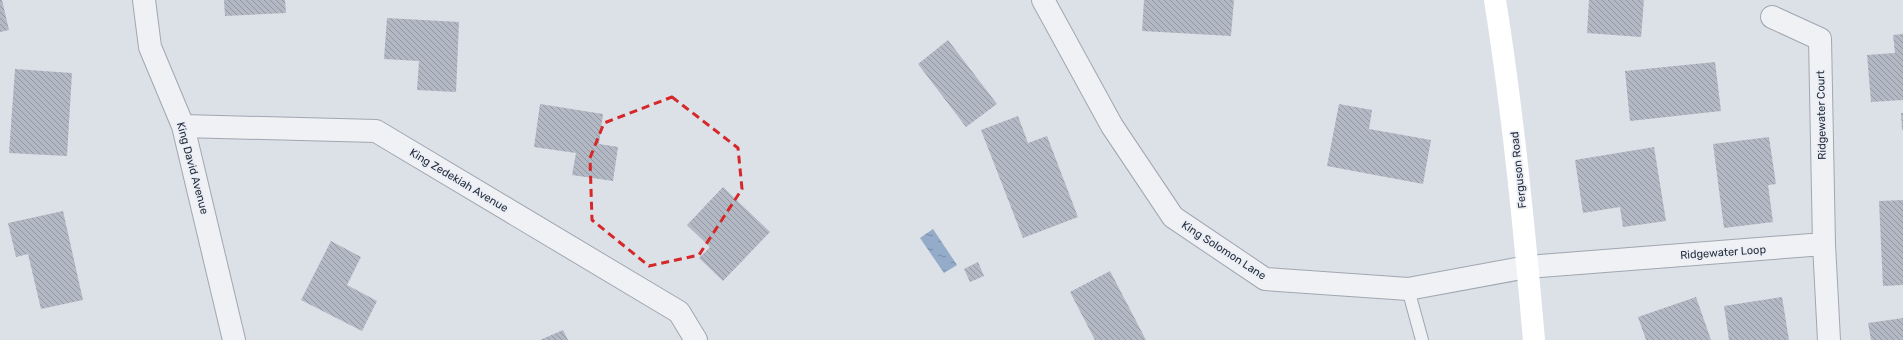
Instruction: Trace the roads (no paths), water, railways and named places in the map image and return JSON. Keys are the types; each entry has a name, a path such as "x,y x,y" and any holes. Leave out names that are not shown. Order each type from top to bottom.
{"street":[{"name":"King David Avenue","path":"144,0 150,47 183,126 234,340"},
{"name":"King Solomon Lane","path":"1043,0 1112,126 1172,217 1265,279 1408,289 1527,267"},
{"name":"Ferguson Road","path":"1495,0 1506,66 1518,162 1534,340"},
{"name":"Ridgewater Court","path":"1772,17 1820,39 1824,244"},
{"name":"King Zedekiah Avenue","path":"183,126 376,131 679,312 696,340"},
{"name":"Ridgewater Loop","path":"1527,267 1824,244"},
{"path":"1824,244 1829,340"}],"lane":[{"path":"1408,289 1422,340"}],"water":[{"path":"933,229 957,265 944,273 920,238"}]}
